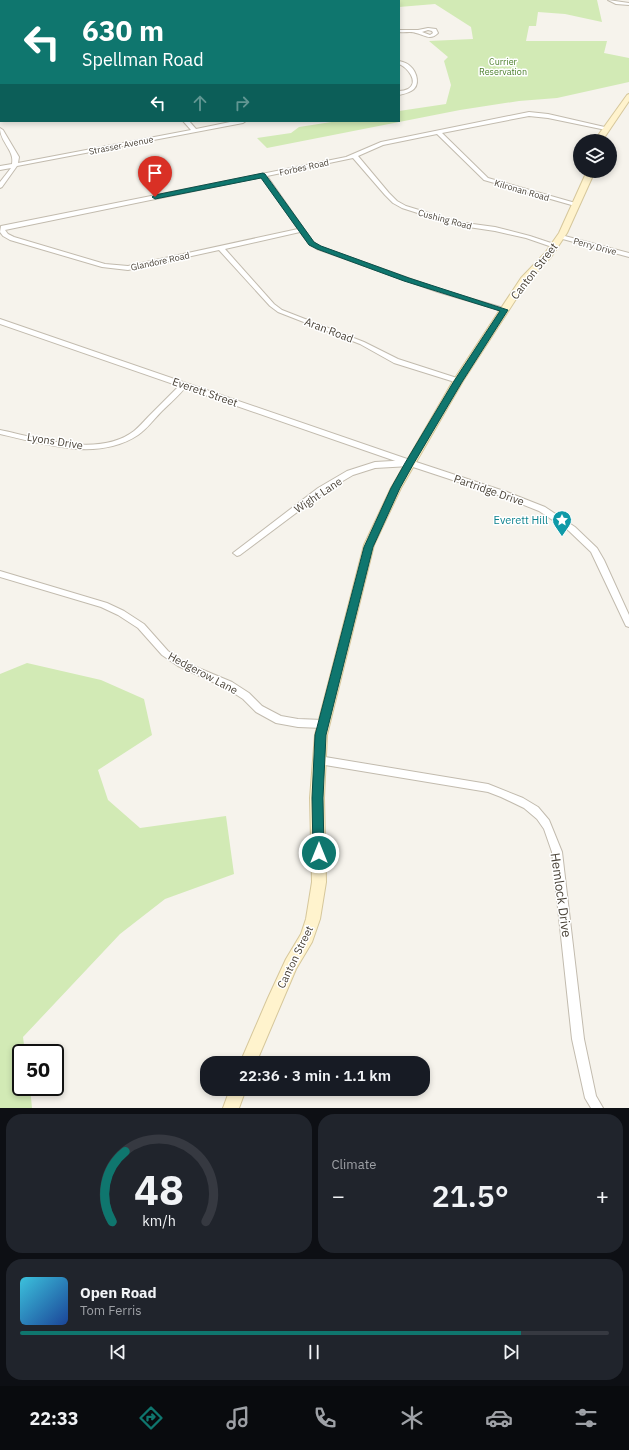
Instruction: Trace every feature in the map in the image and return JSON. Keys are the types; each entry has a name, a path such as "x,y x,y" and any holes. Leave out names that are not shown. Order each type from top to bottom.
{"main road":[{"path":"602,134 629,96"},
{"name":"Canton Street","path":"251,1056 291,964 307,937 313,919 319,882 317,798 322,724 354,609 368,547 396,488 458,381 524,280 555,246 561,237 588,178"},
{"path":"231,1108 235,1096"}],"street":[{"path":"610,0 618,3 629,4"},
{"path":"400,31 419,32"},
{"path":"400,62 408,66 413,72 415,82 414,86 410,90 400,93"},
{"name":"Forbes Road","path":"0,228 355,156 381,144 536,114 606,128"},
{"path":"187,122 194,130"},
{"name":"Strasser Avenue","path":"0,168 238,122"},
{"path":"0,130 16,157 12,172 0,186"},
{"name":"Kilronan Road","path":"438,132 486,179 577,205"},
{"name":"Cushing Road","path":"355,156 393,200 404,207 457,224 495,229 555,246"},
{"path":"263,175 311,243 319,248 406,279 504,310"},
{"name":"Glandore Road","path":"0,228 3,233 17,240 104,266 117,268 128,268 302,230"},
{"name":"Perry Drive","path":"561,237 629,255"},
{"name":"Aran Road","path":"221,248 272,305 280,311 362,343 396,361 458,381"},
{"name":"Everett Street","path":"0,321 410,463"},
{"name":"Lyons Drive","path":"0,432 73,446 114,444 129,438 136,433 184,385"},
{"name":"Wight Lane","path":"237,552 321,490 350,474 375,465 410,463"},
{"name":"Partridge Drive","path":"410,463 504,494 542,509 572,528 594,550 600,560 629,624"},
{"name":"Hedgerow Lane","path":"0,574 104,605 121,613 141,626 165,653 181,664 229,685 246,696 259,709 279,720 298,723 322,724"},
{"name":"Hemlock Drive","path":"319,760 488,788 518,800 529,807 546,824 557,852 578,1039 590,1098 597,1108"}],"green space":[{"name":"Currier Reservation","path":"400,0 597,0 602,22 565,14 538,12 536,26 529,26 526,41 607,41 604,53 629,58 629,82 557,98 519,101 460,110 400,122 400,111 446,104 451,85 444,61 448,57 429,41 473,39 471,27 435,4 400,7"},
{"name":"Currier Reservation","path":"332,122 399,122 267,148 257,138 291,133 299,127"},
{"path":"27,663 101,680 144,699 152,735 98,770 108,800 140,828 226,816 234,874 165,899 120,934 23,1037 24,1044 12,1044 12,1096 31,1096 32,1108 0,1108 0,674"}],"place":[{"name":"Everett Hill","path":"562,537"}],"route":[{"path":"155,197 263,175 311,243 319,248 440,291 504,310 458,381 410,463 374,532 368,547 354,609 339,658 322,724 317,798 319,853"}]}
